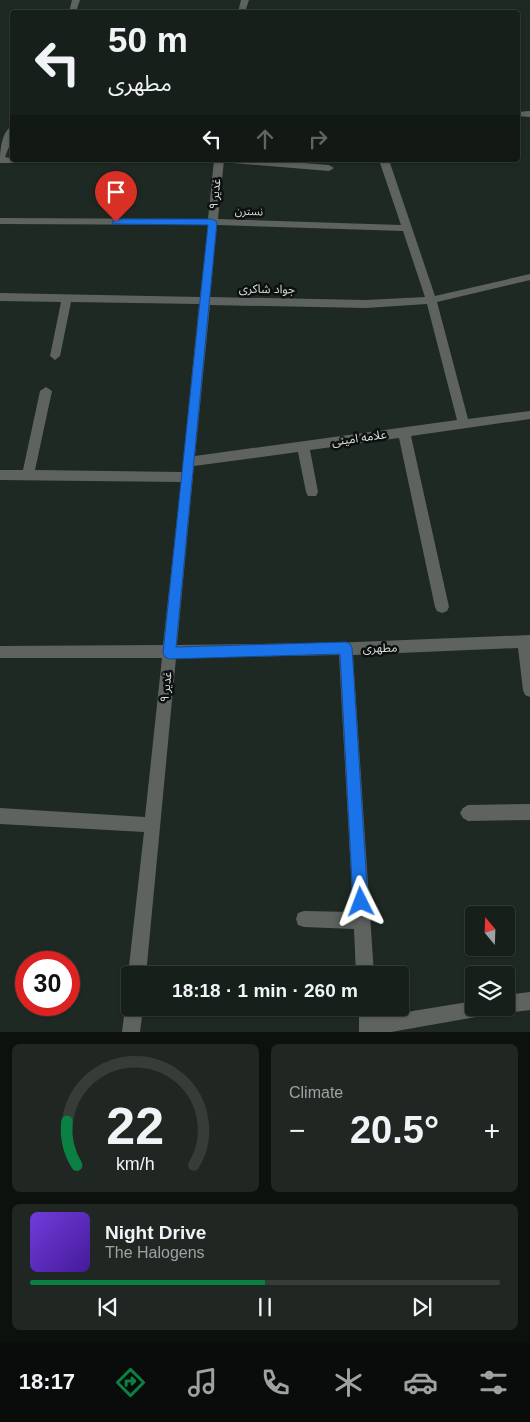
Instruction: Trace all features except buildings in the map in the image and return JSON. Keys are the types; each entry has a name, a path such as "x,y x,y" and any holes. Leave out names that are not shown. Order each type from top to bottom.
{"street":[{"path":"0,160 10,134"},
{"name":"غدیر ۹","path":"138,966 219,162"},
{"path":"256,162 330,168"},
{"path":"385,162 431,300 464,424"},
{"name":"نسترن","path":"0,221 212,222 407,228"},
{"name":"جواد شاکری","path":"0,296 366,304 431,300 530,276"},
{"path":"55,356 67,298"},
{"path":"28,476 46,391"},
{"name":"علامه امینی","path":"188,462 530,414"},
{"path":"404,432 442,607"},
{"path":"303,446 312,492"},
{"path":"0,476 187,477"},
{"path":"527,641 530,690"},
{"name":"مطهری","path":"0,652 169,653 527,641"},
{"path":"346,648 364,966"},
{"path":"468,813 530,812"},
{"path":"0,816 152,826"},
{"path":"304,919 362,921"},
{"path":"515,1003 530,1001"},
{"path":"367,1016 368,1029 465,1012"},
{"path":"129,1032 132,1016"}],"route":[{"path":"116,222 212,222 169,653 346,648 361,902"}]}
